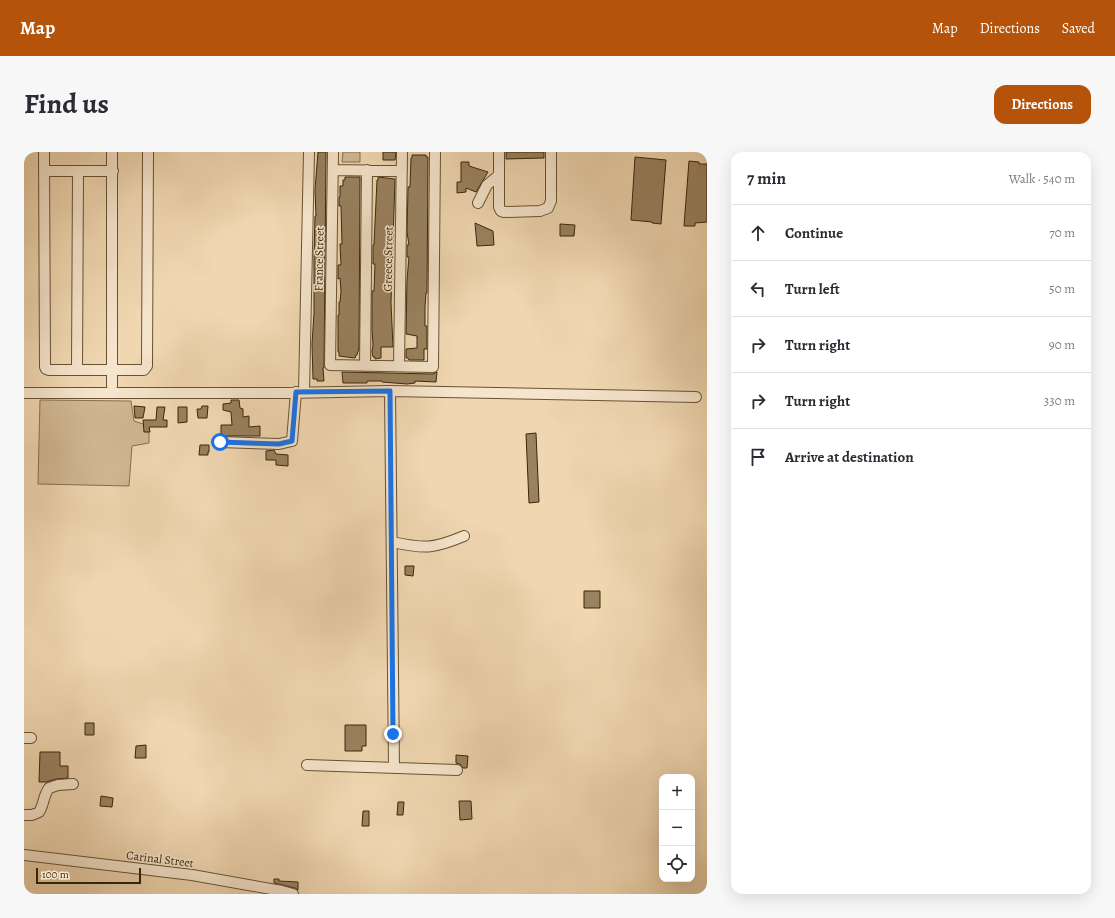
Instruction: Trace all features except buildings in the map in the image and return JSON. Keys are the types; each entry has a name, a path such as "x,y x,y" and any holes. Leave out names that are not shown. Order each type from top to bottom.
{"street":[{"path":"44,152 44,367 49,370 112,371 144,370 147,366 148,152"},
{"path":"112,152 112,386"},
{"path":"220,442 279,444 292,441 300,392 309,152"},
{"name":"France Street","path":"333,152 330,365 365,366"},
{"name":"Greece Street","path":"399,366 402,152"},
{"path":"367,170 365,366 433,367 435,152"},
{"path":"499,152 499,207 501,211 545,210 550,205 551,152"},
{"path":"333,170 402,171"},
{"path":"44,171 113,171"},
{"path":"77,370 78,171"},
{"path":"478,203 487,185 499,175"},
{"path":"390,391 394,768"},
{"path":"24,393 390,391 696,397"},
{"path":"392,542 412,547 429,547 444,544 464,536"},
{"path":"307,765 457,770"},
{"path":"24,815 36,814 39,812 43,806 45,794 49,788 58,785 73,784"},
{"name":"Carinal Street","path":"24,855 192,875 293,894"}],"shaded area":[{"path":"343,152 360,152 360,162 342,162"},
{"path":"40,400 131,401 134,421 149,426 149,443 132,446 129,486 38,484"}],"route":[{"path":"220,442 279,444 292,441 296,392 390,391 393,734"}]}
